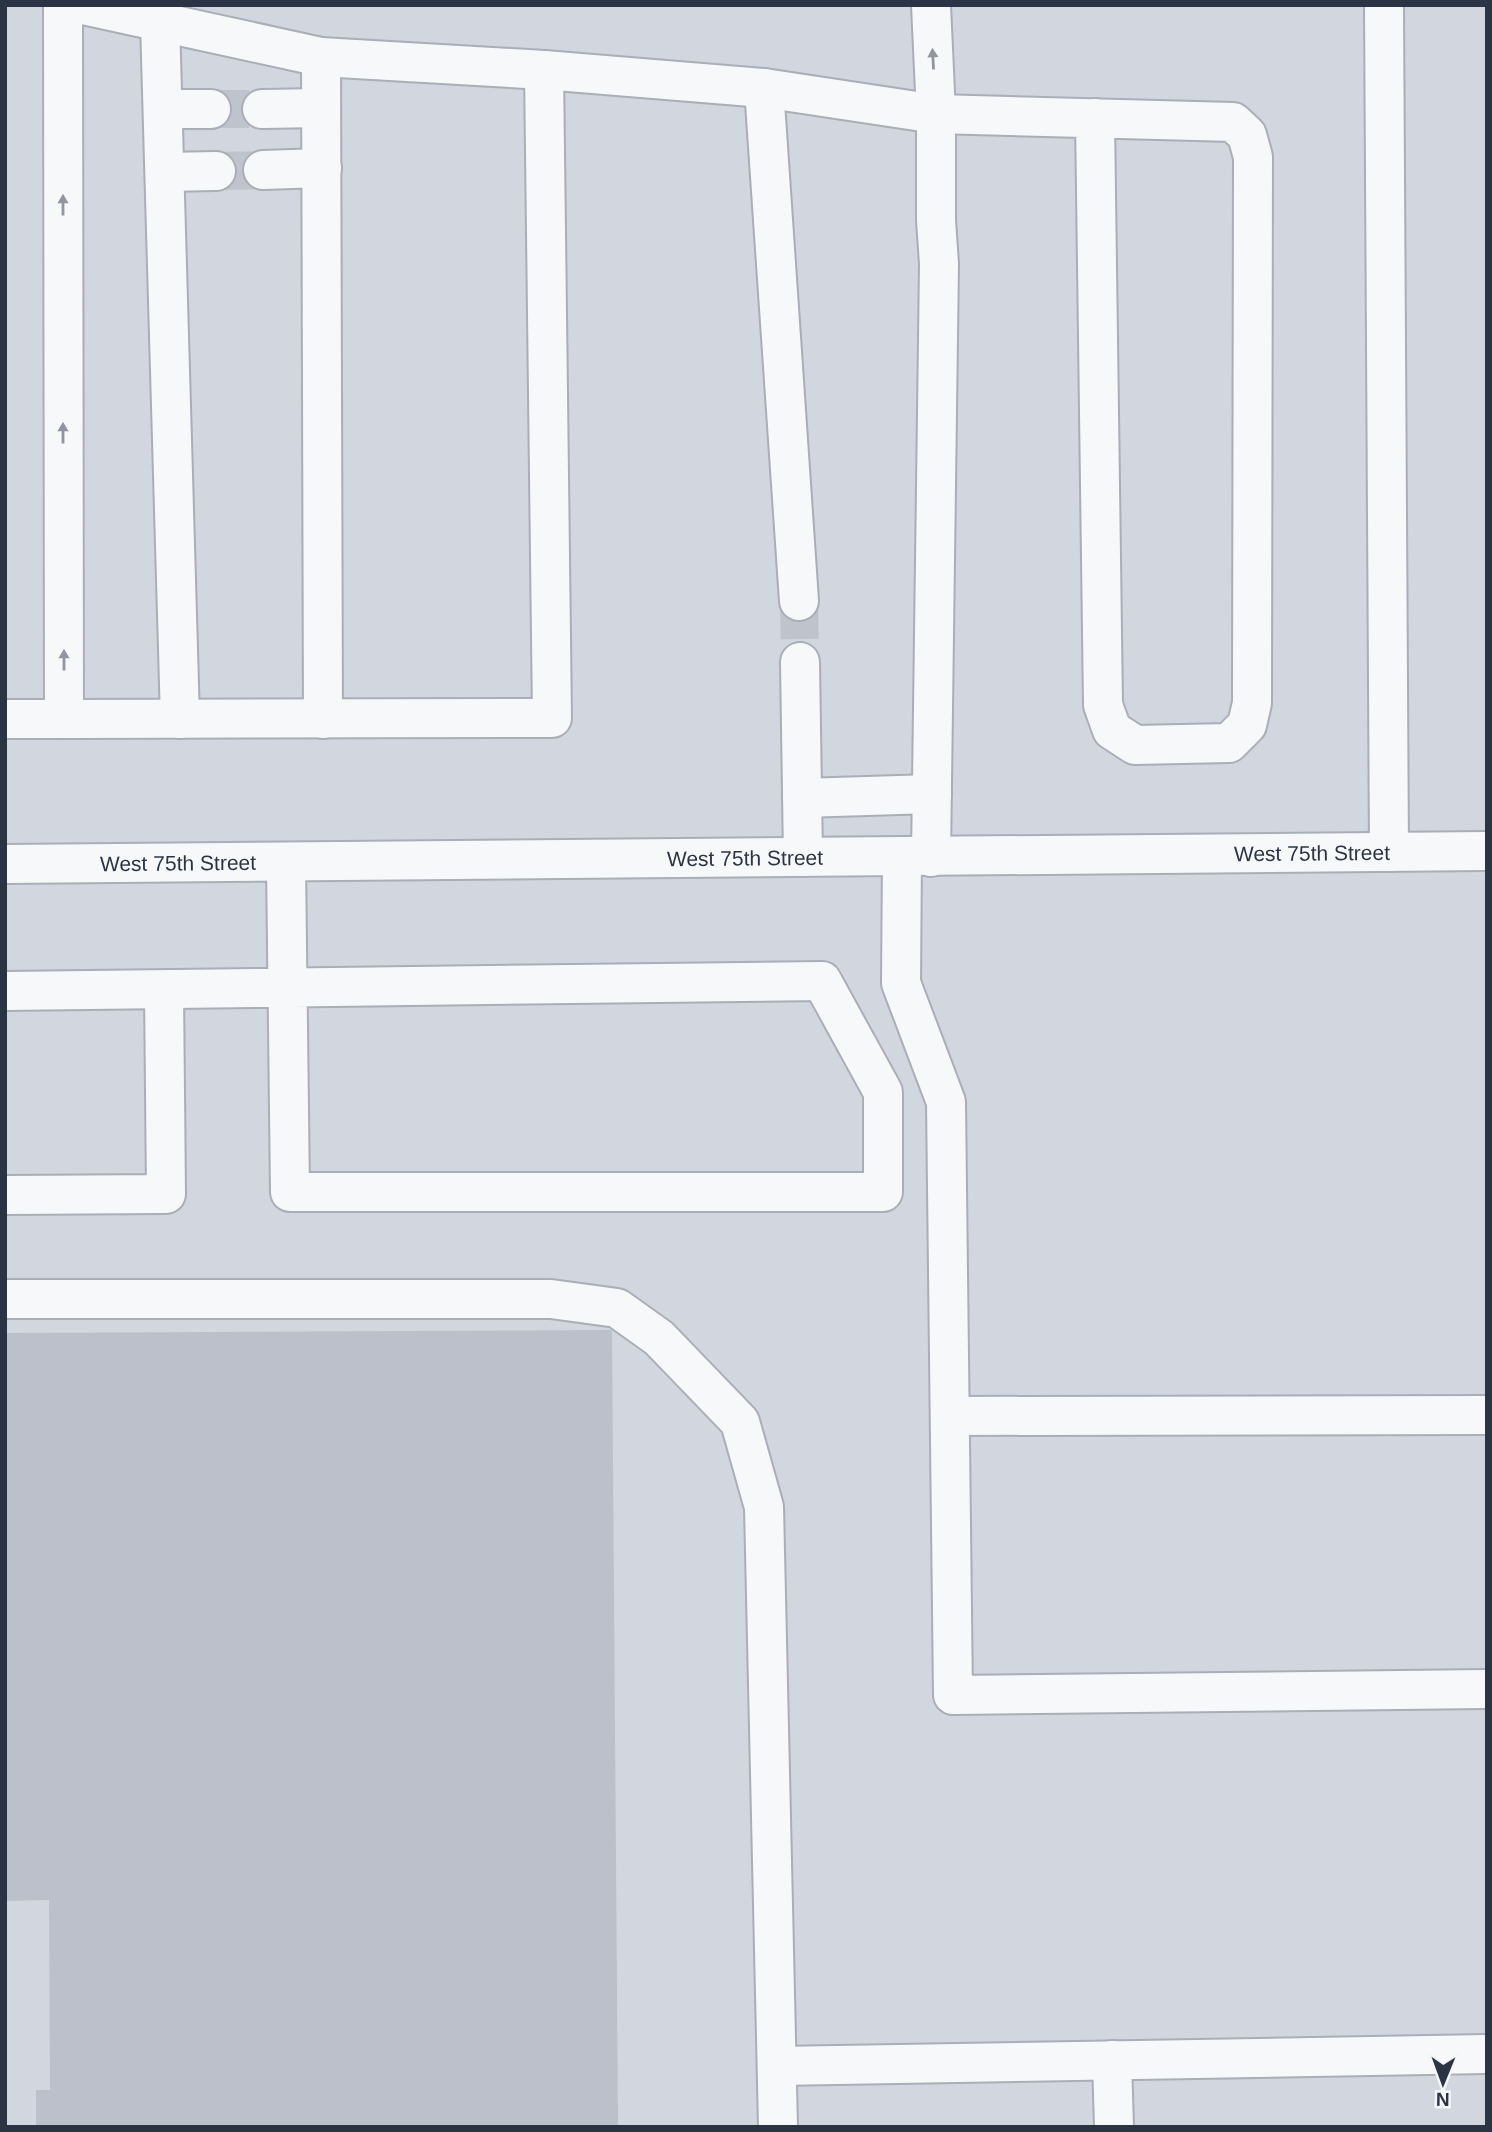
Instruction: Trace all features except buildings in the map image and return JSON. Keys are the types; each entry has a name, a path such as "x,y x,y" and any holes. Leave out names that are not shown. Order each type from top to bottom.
{"street":[{"path":"62,5 64,719"},
{"path":"82,5 321,57 544,70 764,88 936,114 1096,118 1233,122 1247,135 1253,157 1252,703 1247,725 1229,743 1135,745 1112,730 1103,705 1096,118"},
{"path":"931,5 939,264 932,794 916,857 901,983 946,1102 953,1695 1487,1689"},
{"path":"1384,5 1389,852"},
{"path":"160,22 180,719"},
{"path":"321,57 323,719"},
{"path":"5,719 552,718 544,70"},
{"path":"764,88 799,601"},
{"path":"262,109 321,107"},
{"path":"163,109 211,109"},
{"path":"263,170 322,168"},
{"path":"165,172 216,171"},
{"path":"800,662 803,858"},
{"path":"802,798 932,794"},
{"name":"West 75th Street","path":"5,864 1487,851"},
{"path":"5,991 287,989 822,981 883,1092 883,1192 290,1192 287,989 286,862"},
{"path":"5,1195 166,1194 164,990"},
{"path":"5,1300 551,1299 617,1308 659,1338 740,1422 764,1507 778,2127"},
{"path":"950,1416 1487,1415"},
{"path":"777,2066 1487,2054"},
{"path":"1112,2060 1114,2127"}],"shaded area":[{"path":"5,5 1487,5 1487,2127 5,2127"}],"tunnel":[{"path":"211,109 262,109"},
{"path":"216,171 263,170"},
{"path":"799,601 800,662"}]}
